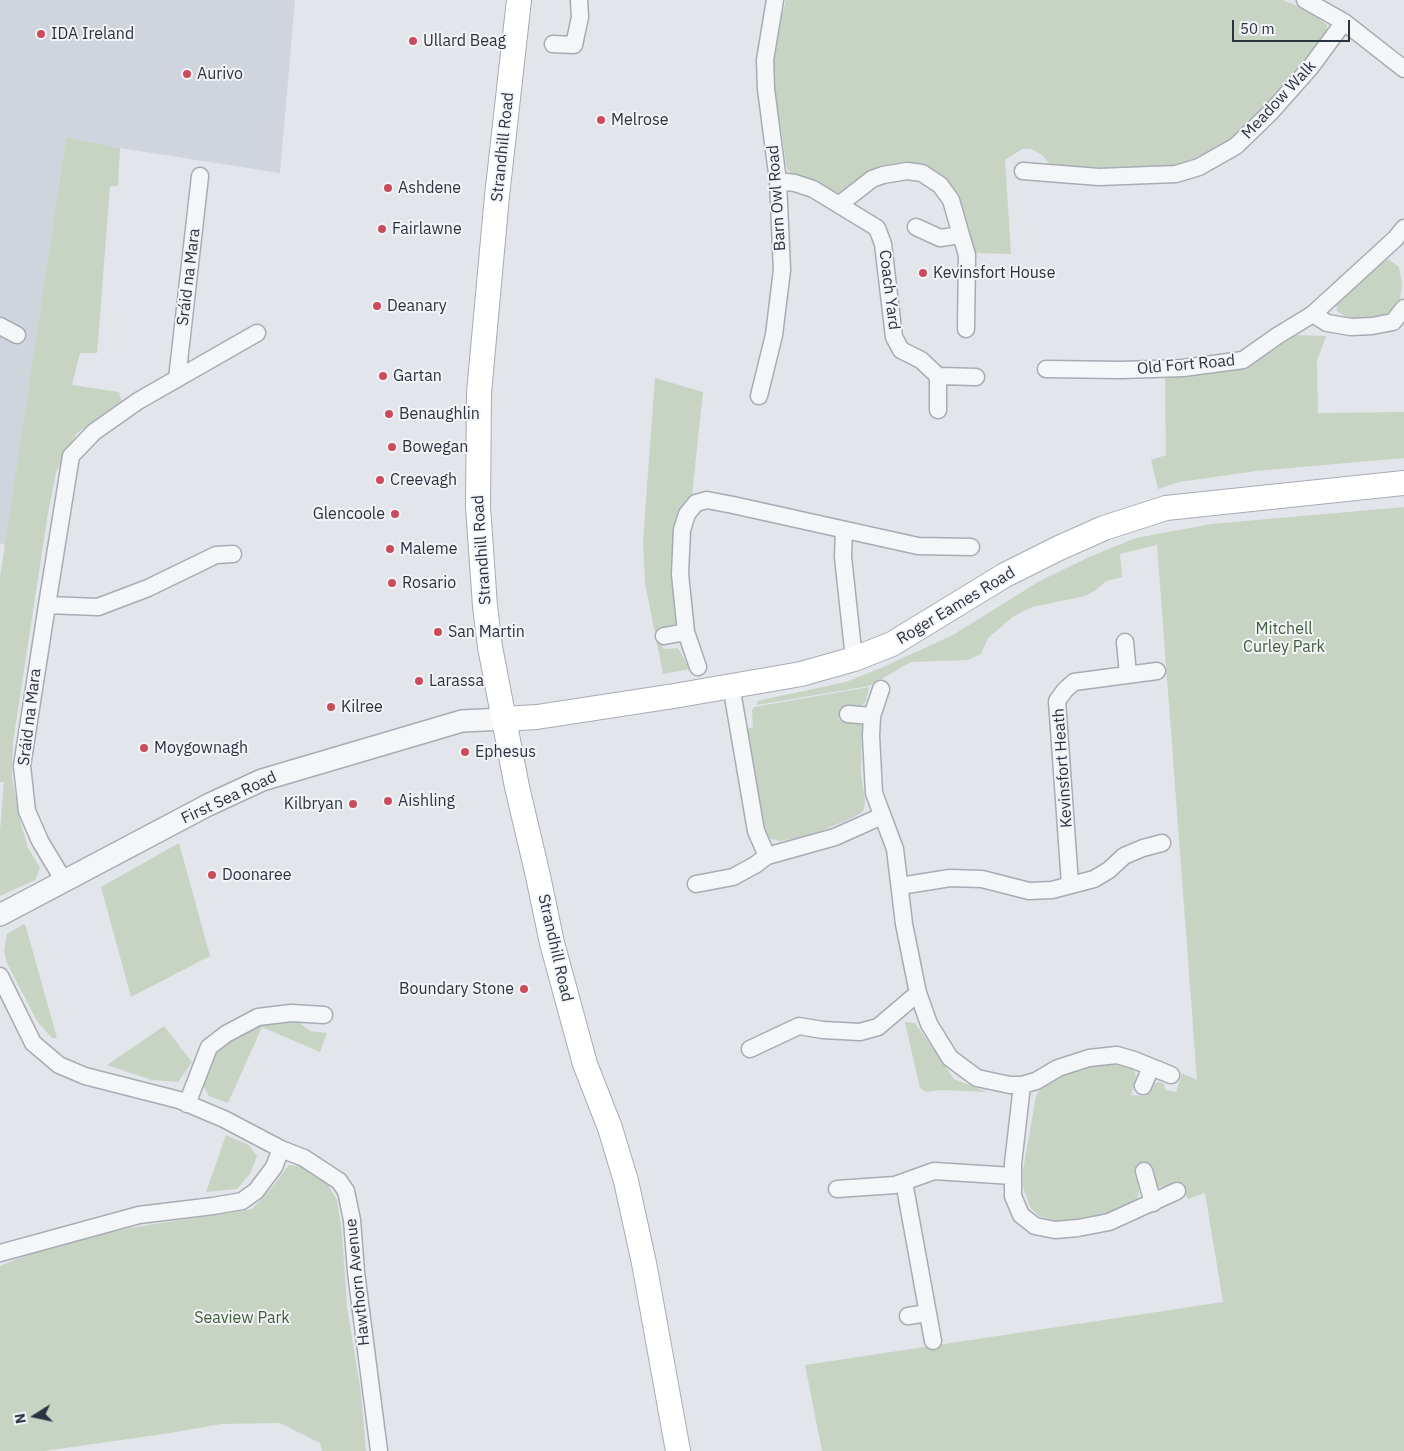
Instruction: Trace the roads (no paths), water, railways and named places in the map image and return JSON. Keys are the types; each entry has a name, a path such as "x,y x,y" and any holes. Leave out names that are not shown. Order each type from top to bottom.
{"main road":[{"name":"Strandhill Road","path":"518,0 479,393 478,507 480,554 490,647 517,787 568,1006 585,1064 610,1128 626,1181 644,1262 678,1451"},
{"name":"Roger Eames Road","path":"504,719 556,714 674,696 801,674 854,659 892,644 1005,575 1059,548 1104,528 1155,512 1177,507 1404,483"}],"street":[{"path":"552,44 574,45 580,17 579,0"},
{"name":"Barn Owl Road","path":"759,396 774,335 782,270 778,181 766,89 765,60 775,0"},
{"path":"1305,0 1344,22 1404,69"},
{"name":"Meadow Walk","path":"1023,171 1099,177 1176,174 1199,167 1236,146 1271,112 1310,68 1344,22"},
{"path":"840,204 872,179 907,170 922,173 940,185 951,200 967,255 966,329"},
{"name":"Sráid na Mara","path":"177,379 200,176"},
{"name":"Coach Yard","path":"778,181 795,183 813,189 877,228 883,244 894,337 901,350 921,360 938,376"},
{"path":"916,227 940,238 961,235"},
{"name":"Old Fort Road","path":"1046,369 1122,370 1183,368 1243,360 1313,314 1401,239"},
{"path":"1313,314 1327,323 1351,327 1372,326 1394,322 1404,308"},
{"path":"0,326 17,335"},
{"name":"Sráid na Mara","path":"64,881 40,841 27,811 22,766 71,456 94,432 138,401 257,333"},
{"path":"938,410 938,376 976,378"},
{"path":"698,667 686,632 680,574 682,530 687,514 696,503 707,500 918,546 971,547"},
{"path":"844,530 843,556 854,659"},
{"path":"46,605 98,607 148,588 216,555 233,554"},
{"path":"664,636 686,632"},
{"path":"1125,642 1128,674"},
{"name":"Kevinsfort Heath","path":"1070,884 1058,701 1065,690 1074,682 1157,671"},
{"path":"731,685 756,831 767,856"},
{"path":"881,689 872,716 871,760 874,793 895,849 904,924 918,994 928,1024 950,1058 977,1078 1010,1085 1022,1085 1036,1081 1058,1068 1089,1058 1118,1055 1172,1076"},
{"path":"848,714 872,716"},
{"name":"First Sea Road","path":"0,915 208,804 262,780 462,720 504,719"},
{"path":"696,884 733,877 767,856 835,837 882,816"},
{"path":"900,886 950,878 982,879 1029,891 1052,890 1094,879 1109,870 1124,856 1162,843"},
{"path":"0,976 33,1043 59,1065 85,1076 187,1104 224,1119 281,1149 274,1167 256,1191 242,1201 139,1215 0,1253"},
{"path":"750,1048 799,1026 823,1030 860,1032 878,1027 918,994"},
{"path":"187,1104 209,1047 226,1034 258,1017 290,1013 324,1015"},
{"path":"1144,1086 1151,1067"},
{"path":"1022,1085 1013,1164 1014,1196 1021,1215 1035,1226 1055,1230 1109,1222 1178,1192"},
{"name":"Hawthorn Avenue","path":"281,1149 304,1158 339,1181 346,1191 352,1220 356,1272 379,1451"},
{"path":"837,1189 896,1184 934,1171 1013,1176"},
{"path":"1144,1172 1153,1203"},
{"path":"904,1182 933,1341"},
{"path":"908,1316 928,1313"}],"place":[{"name":"IDA Ireland","path":"41,34"},
{"name":"Ullard Beag","path":"413,41"},
{"name":"Aurivo","path":"187,74"},
{"name":"Melrose","path":"601,120"},
{"name":"Ashdene","path":"388,188"},
{"name":"Fairlawne","path":"382,229"},
{"name":"Kevinsfort House","path":"923,273"},
{"name":"Deanary","path":"377,306"},
{"name":"Gartan","path":"383,376"},
{"name":"Benaughlin","path":"389,414"},
{"name":"Bowegan","path":"392,447"},
{"name":"Creevagh","path":"380,480"},
{"name":"Glencoole","path":"395,514"},
{"name":"Maleme","path":"390,549"},
{"name":"Rosario","path":"392,583"},
{"name":"San Martin","path":"438,632"},
{"name":"Larassa","path":"419,681"},
{"name":"Kilree","path":"331,707"},
{"name":"Moygownagh","path":"144,748"},
{"name":"Ephesus","path":"465,752"},
{"name":"Aishling","path":"388,801"},
{"name":"Kilbryan","path":"353,804"},
{"name":"Doonaree","path":"212,875"},
{"name":"Boundary Stone","path":"524,989"}],"park label":[{"name":"Mitchell Curley Park","path":"1284,638"},
{"name":"Seaview Park","path":"242,1318"}]}
